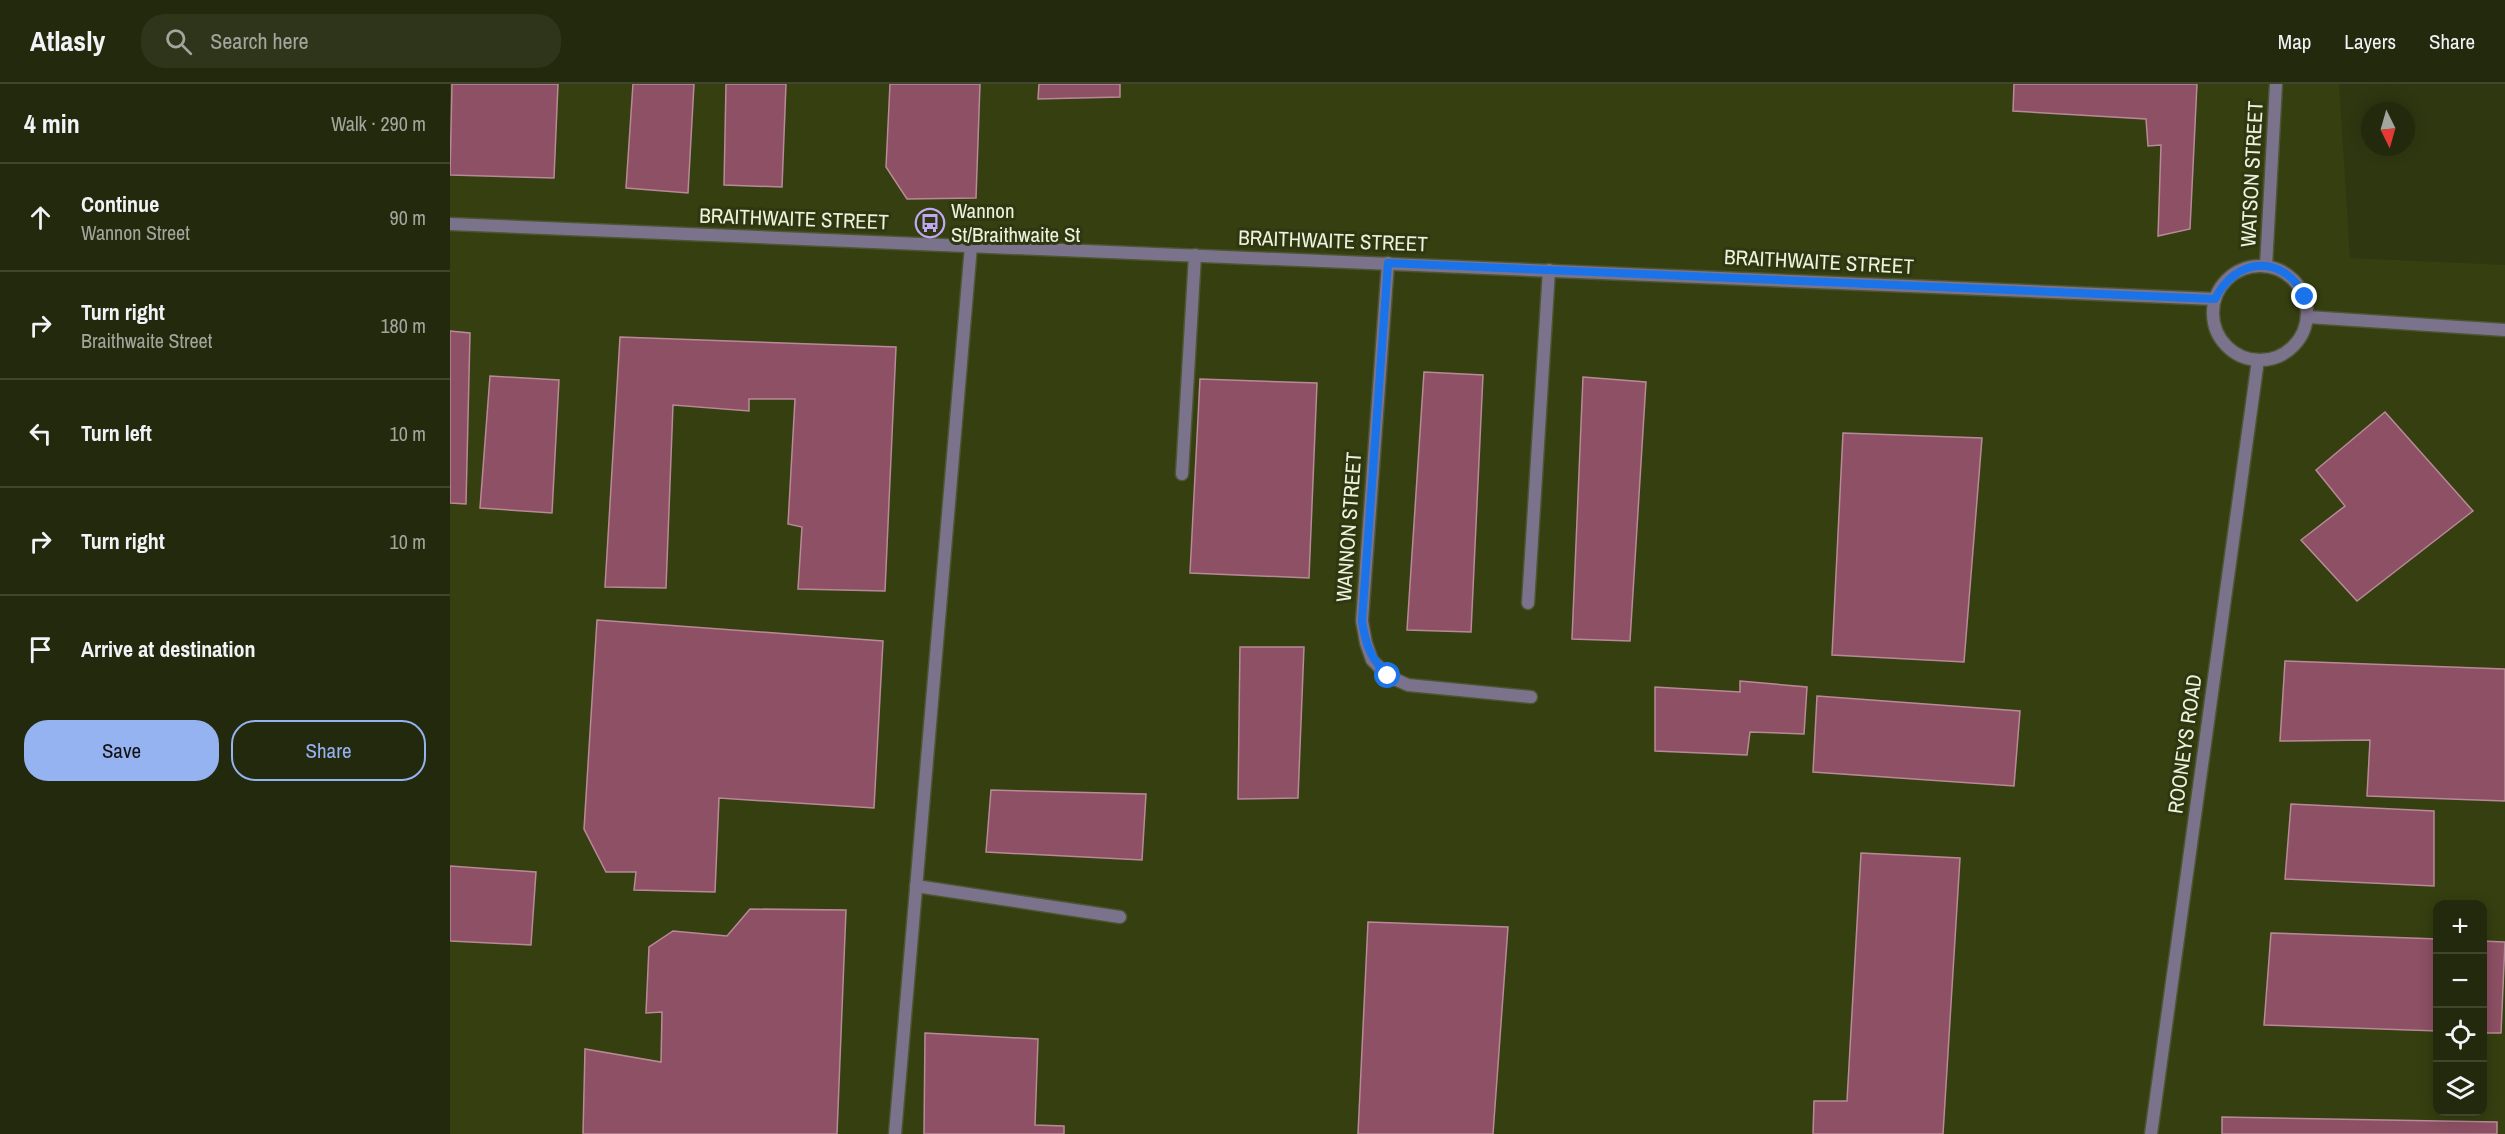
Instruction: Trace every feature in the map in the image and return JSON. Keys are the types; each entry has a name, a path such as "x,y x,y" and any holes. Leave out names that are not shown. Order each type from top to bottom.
{"street":[{"name":"WATSON STREET","path":"2266,266 2276,84"},
{"name":"BRAITHWAITE STREET","path":"450,224 2215,299"},
{"path":"895,1134 971,246"},
{"path":"1182,474 1195,255"},
{"name":"WANNON STREET","path":"1388,263 1362,621 1366,643 1372,660 1388,676 1408,685 1531,697"},
{"path":"2266,266 2290,276 2300,286 2305,297 2308,317 2306,326 2299,340 2288,352 2274,359 2258,360 2241,356 2227,347 2217,333 2213,316 2215,299 2222,285 2234,273 2249,267 2266,266"},
{"path":"1528,603 1550,270"},
{"path":"2308,317 2505,330"},
{"name":"ROONEYS ROAD","path":"2151,1134 2258,360"},
{"path":"916,886 1120,917"}],"shaded area":[{"path":"450,84 2339,84 2350,258 2505,265 2505,1134 450,1134"}],"building":[{"path":"452,84 558,84 554,178 450,175"},
{"path":"633,84 694,84 688,193 626,188"},
{"path":"726,84 786,84 782,187 724,185"},
{"path":"890,84 980,84 976,198 907,199 886,167"},
{"path":"1039,84 1120,84 1120,97 1038,99"},
{"path":"2014,84 2197,84 2190,229 2158,236 2161,145 2148,146 2146,119 2013,111"},
{"path":"450,331 470,333 466,504 450,503"},
{"path":"620,337 896,347 885,591 798,589 802,527 788,524 795,399 749,399 749,411 673,405 666,588 605,587"},
{"path":"1424,372 1483,375 1471,632 1407,630"},
{"path":"490,376 559,380 552,513 480,508"},
{"path":"1583,377 1646,382 1630,641 1572,639"},
{"path":"1200,379 1317,383 1309,578 1190,573"},
{"path":"2385,412 2473,511 2357,601 2301,540 2345,506 2316,470"},
{"path":"1843,433 1982,438 1964,662 1832,655"},
{"path":"597,620 883,641 874,808 719,798 715,892 634,890 636,872 606,872 584,829"},
{"path":"1240,647 1304,647 1298,798 1238,799"},
{"path":"2285,661 2505,669 2505,801 2367,796 2370,740 2280,741"},
{"path":"1740,681 1807,687 1804,734 1750,732 1747,755 1655,751 1655,687 1740,692"},
{"path":"1817,696 2020,711 2014,786 1813,772"},
{"path":"991,790 1146,794 1142,860 986,852"},
{"path":"2291,804 2434,811 2434,886 2285,879"},
{"path":"1861,853 1960,858 1943,1134 1813,1134 1814,1101 1847,1101"},
{"path":"450,866 536,872 531,945 450,941"},
{"path":"750,909 846,910 837,1134 583,1134 585,1049 661,1062 662,1012 646,1013 649,947 673,931 727,936"},
{"path":"1368,922 1508,927 1493,1134 1358,1134"},
{"path":"2271,933 2433,939 2433,1031 2264,1025"},
{"path":"2487,941 2505,942 2501,1033 2487,1033"},
{"path":"925,1033 1038,1039 1035,1125 1064,1126 1064,1134 924,1134"},
{"path":"2222,1117 2497,1122 2497,1134 2222,1134"}],"place":[{"name":"Wannon St/Braithwaite St","path":"930,223"}],"route":[{"path":"1388,676 1372,660 1362,621 1388,263 2215,299 2222,285 2234,273 2249,267 2266,266 2279,269 2290,276 2300,286 2305,297"}]}
